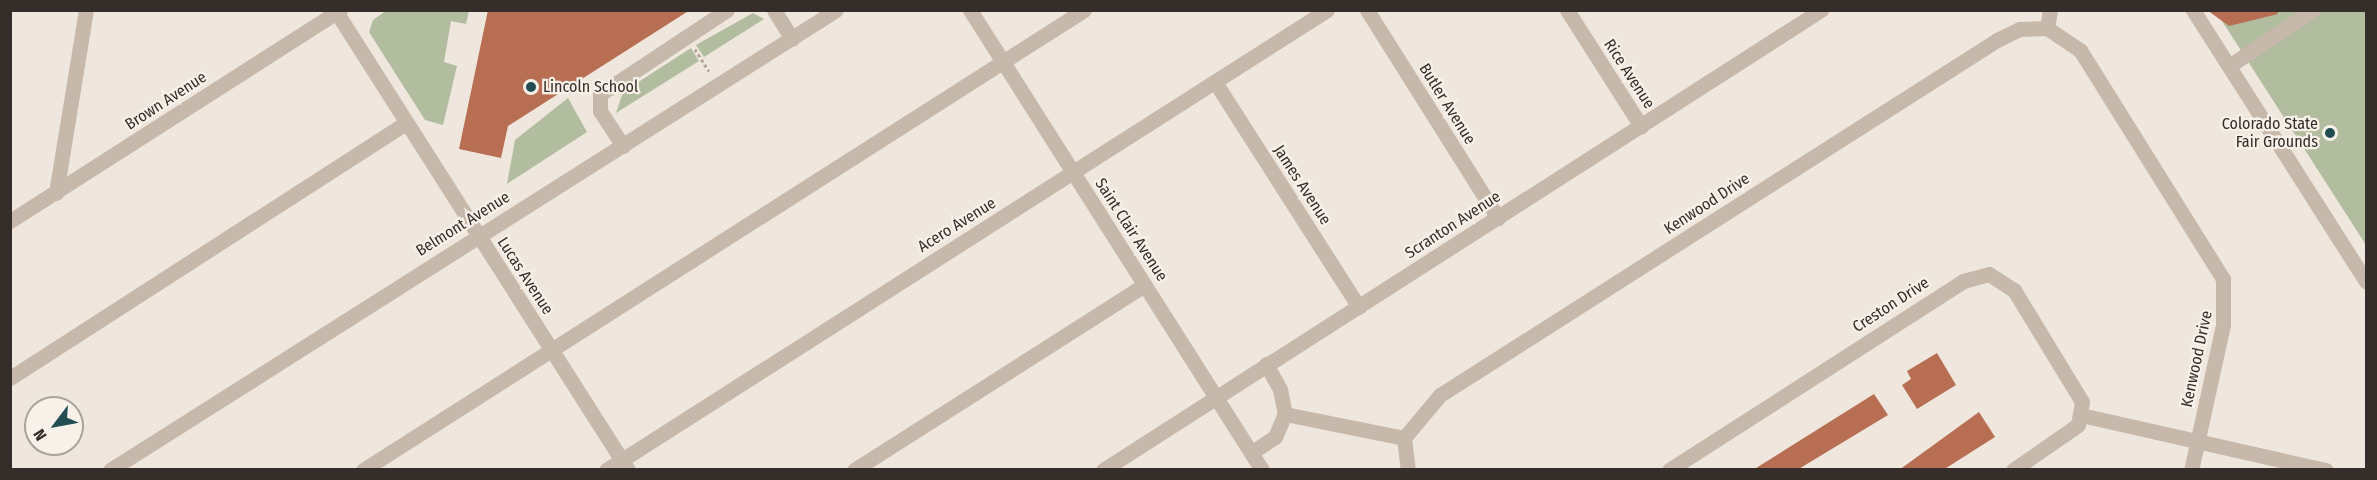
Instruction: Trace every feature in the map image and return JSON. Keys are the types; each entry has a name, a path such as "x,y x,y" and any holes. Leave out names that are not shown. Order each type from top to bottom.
{"street":[{"path":"623,147 600,111 600,94 728,10"},
{"path":"774,10 792,39"},
{"name":"Belmont Avenue","path":"110,470 836,10"},
{"name":"Saint Clair Avenue","path":"970,10 1262,470"},
{"path":"363,470 550,348 1084,10"},
{"name":"Acero Avenue","path":"606,470 625,464 1327,10"},
{"name":"Butler Avenue","path":"1367,10 1498,218"},
{"name":"Scranton Avenue","path":"1103,470 1821,10"},
{"path":"2047,28 2050,10"},
{"path":"2193,10 2367,282"},
{"path":"2229,66 2313,10"},
{"name":"Lucas Avenue","path":"337,11 477,236 625,464"},
{"name":"Brown Avenue","path":"10,220 56,193 337,11"},
{"name":"Rice Avenue","path":"1571,12 1641,126"},
{"path":"56,193 89,13"},
{"name":"Kenwood Drive","path":"1404,438 1425,407 1460,382 1997,40 2020,29 2047,28 2080,50 2223,279 2227,304 2191,470"},
{"name":"James Avenue","path":"1215,82 1359,307"},
{"path":"10,378 406,123"},
{"name":"Creston Drive","path":"1669,470 1976,275 1989,274 2014,290 2075,387 2081,415"},
{"path":"854,470 1144,285"},
{"path":"1251,453 1275,437 1285,414 1280,389 1266,364"},
{"path":"1285,414 1404,438 1408,470"},
{"path":"2013,470 2069,434 2081,415 2319,469"}],"path":[{"path":"687,37 718,85"}],"green space":[{"path":"387,10 469,11 466,24 451,21 444,62 457,66 443,125 425,120 369,32 373,20"},
{"name":"Colorado State Fair Grounds","path":"2215,11 2366,11 2366,245 2222,21"},
{"path":"753,13 764,19 704,57 696,45"},
{"path":"691,48 699,61 616,113 623,92"},
{"path":"568,98 587,132 507,184 515,140"}],"building":[{"path":"488,10 690,10 508,126 501,158 459,149"},
{"path":"2207,10 2277,10 2278,14 2229,26"},
{"path":"1937,353 1956,385 1917,409 1902,385 1911,379 1907,371"},
{"path":"1874,394 1888,415 1797,470 1753,470"},
{"path":"1979,412 1995,437 1943,470 1899,470"}],"place":[{"name":"Lincoln School","path":"531,87"},
{"name":"Colorado State Fair Grounds","path":"2330,133"}]}
